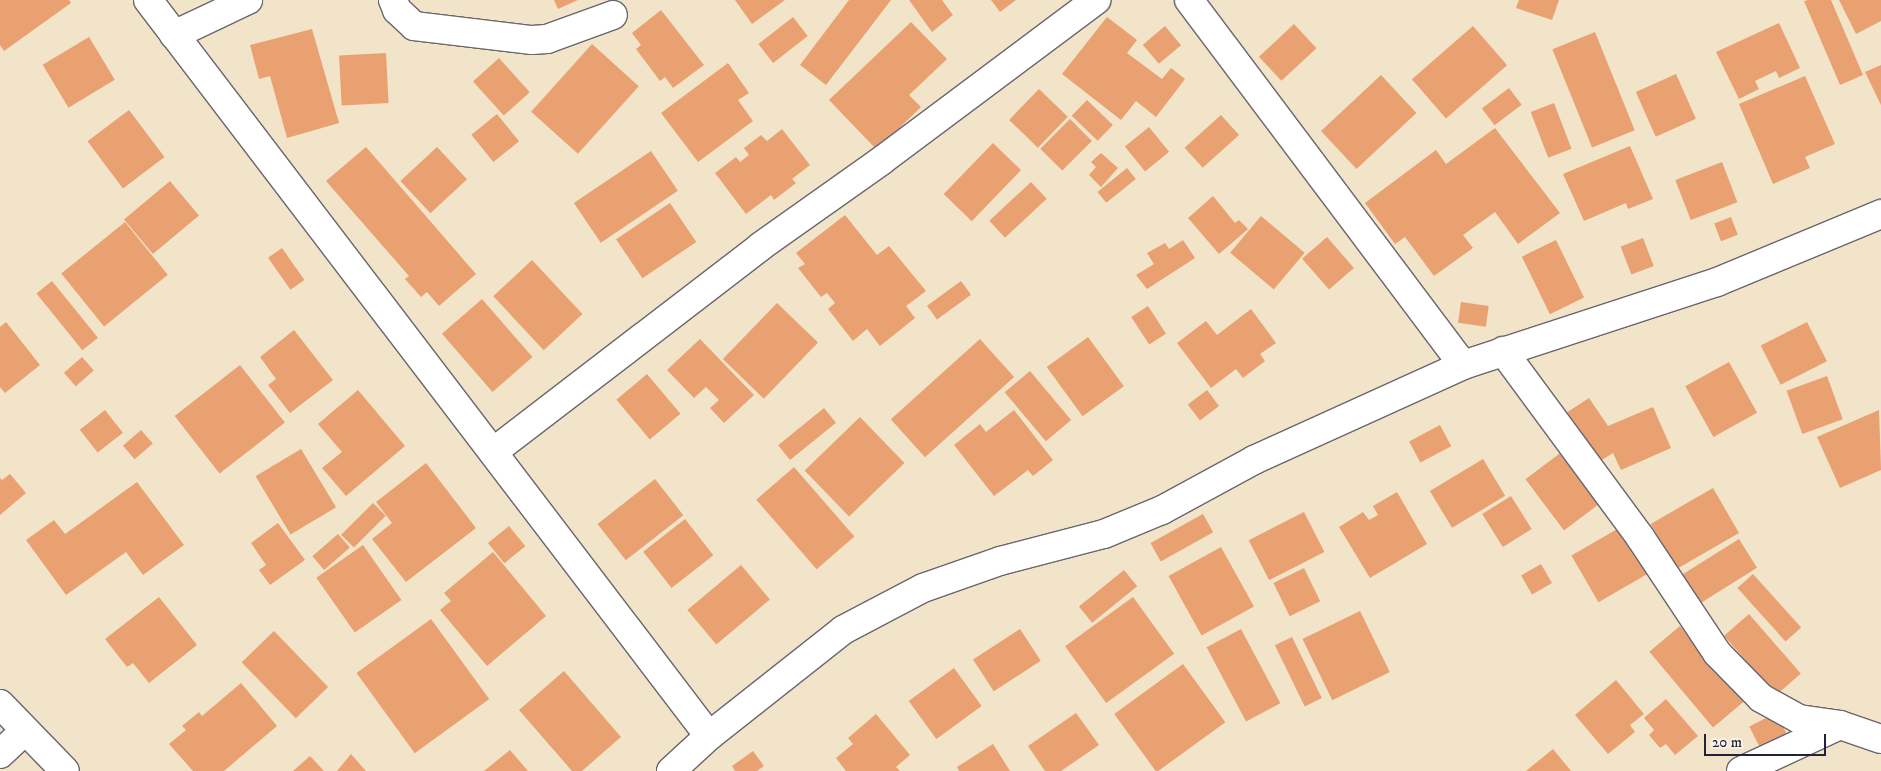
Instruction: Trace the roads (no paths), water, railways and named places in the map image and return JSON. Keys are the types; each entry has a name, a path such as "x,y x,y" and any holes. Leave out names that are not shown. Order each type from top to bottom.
{"street":[{"path":"148,0 709,736"},
{"path":"174,35 248,0"},
{"path":"393,0 397,10 414,26 532,40 547,39 612,15"},
{"path":"493,452 761,246 881,161 1096,0"},
{"path":"1195,2 1463,365"},
{"path":"671,771 709,736 843,630 922,588 1000,560 1104,534 1162,510 1254,460 1463,365 1717,282 1881,214"},
{"path":"1503,352 1640,537 1717,652 1761,698 1799,719 1840,724 1881,740"},
{"path":"0,704 65,771"},
{"path":"1741,771 1840,724"},
{"path":"0,754 25,731"}]}
